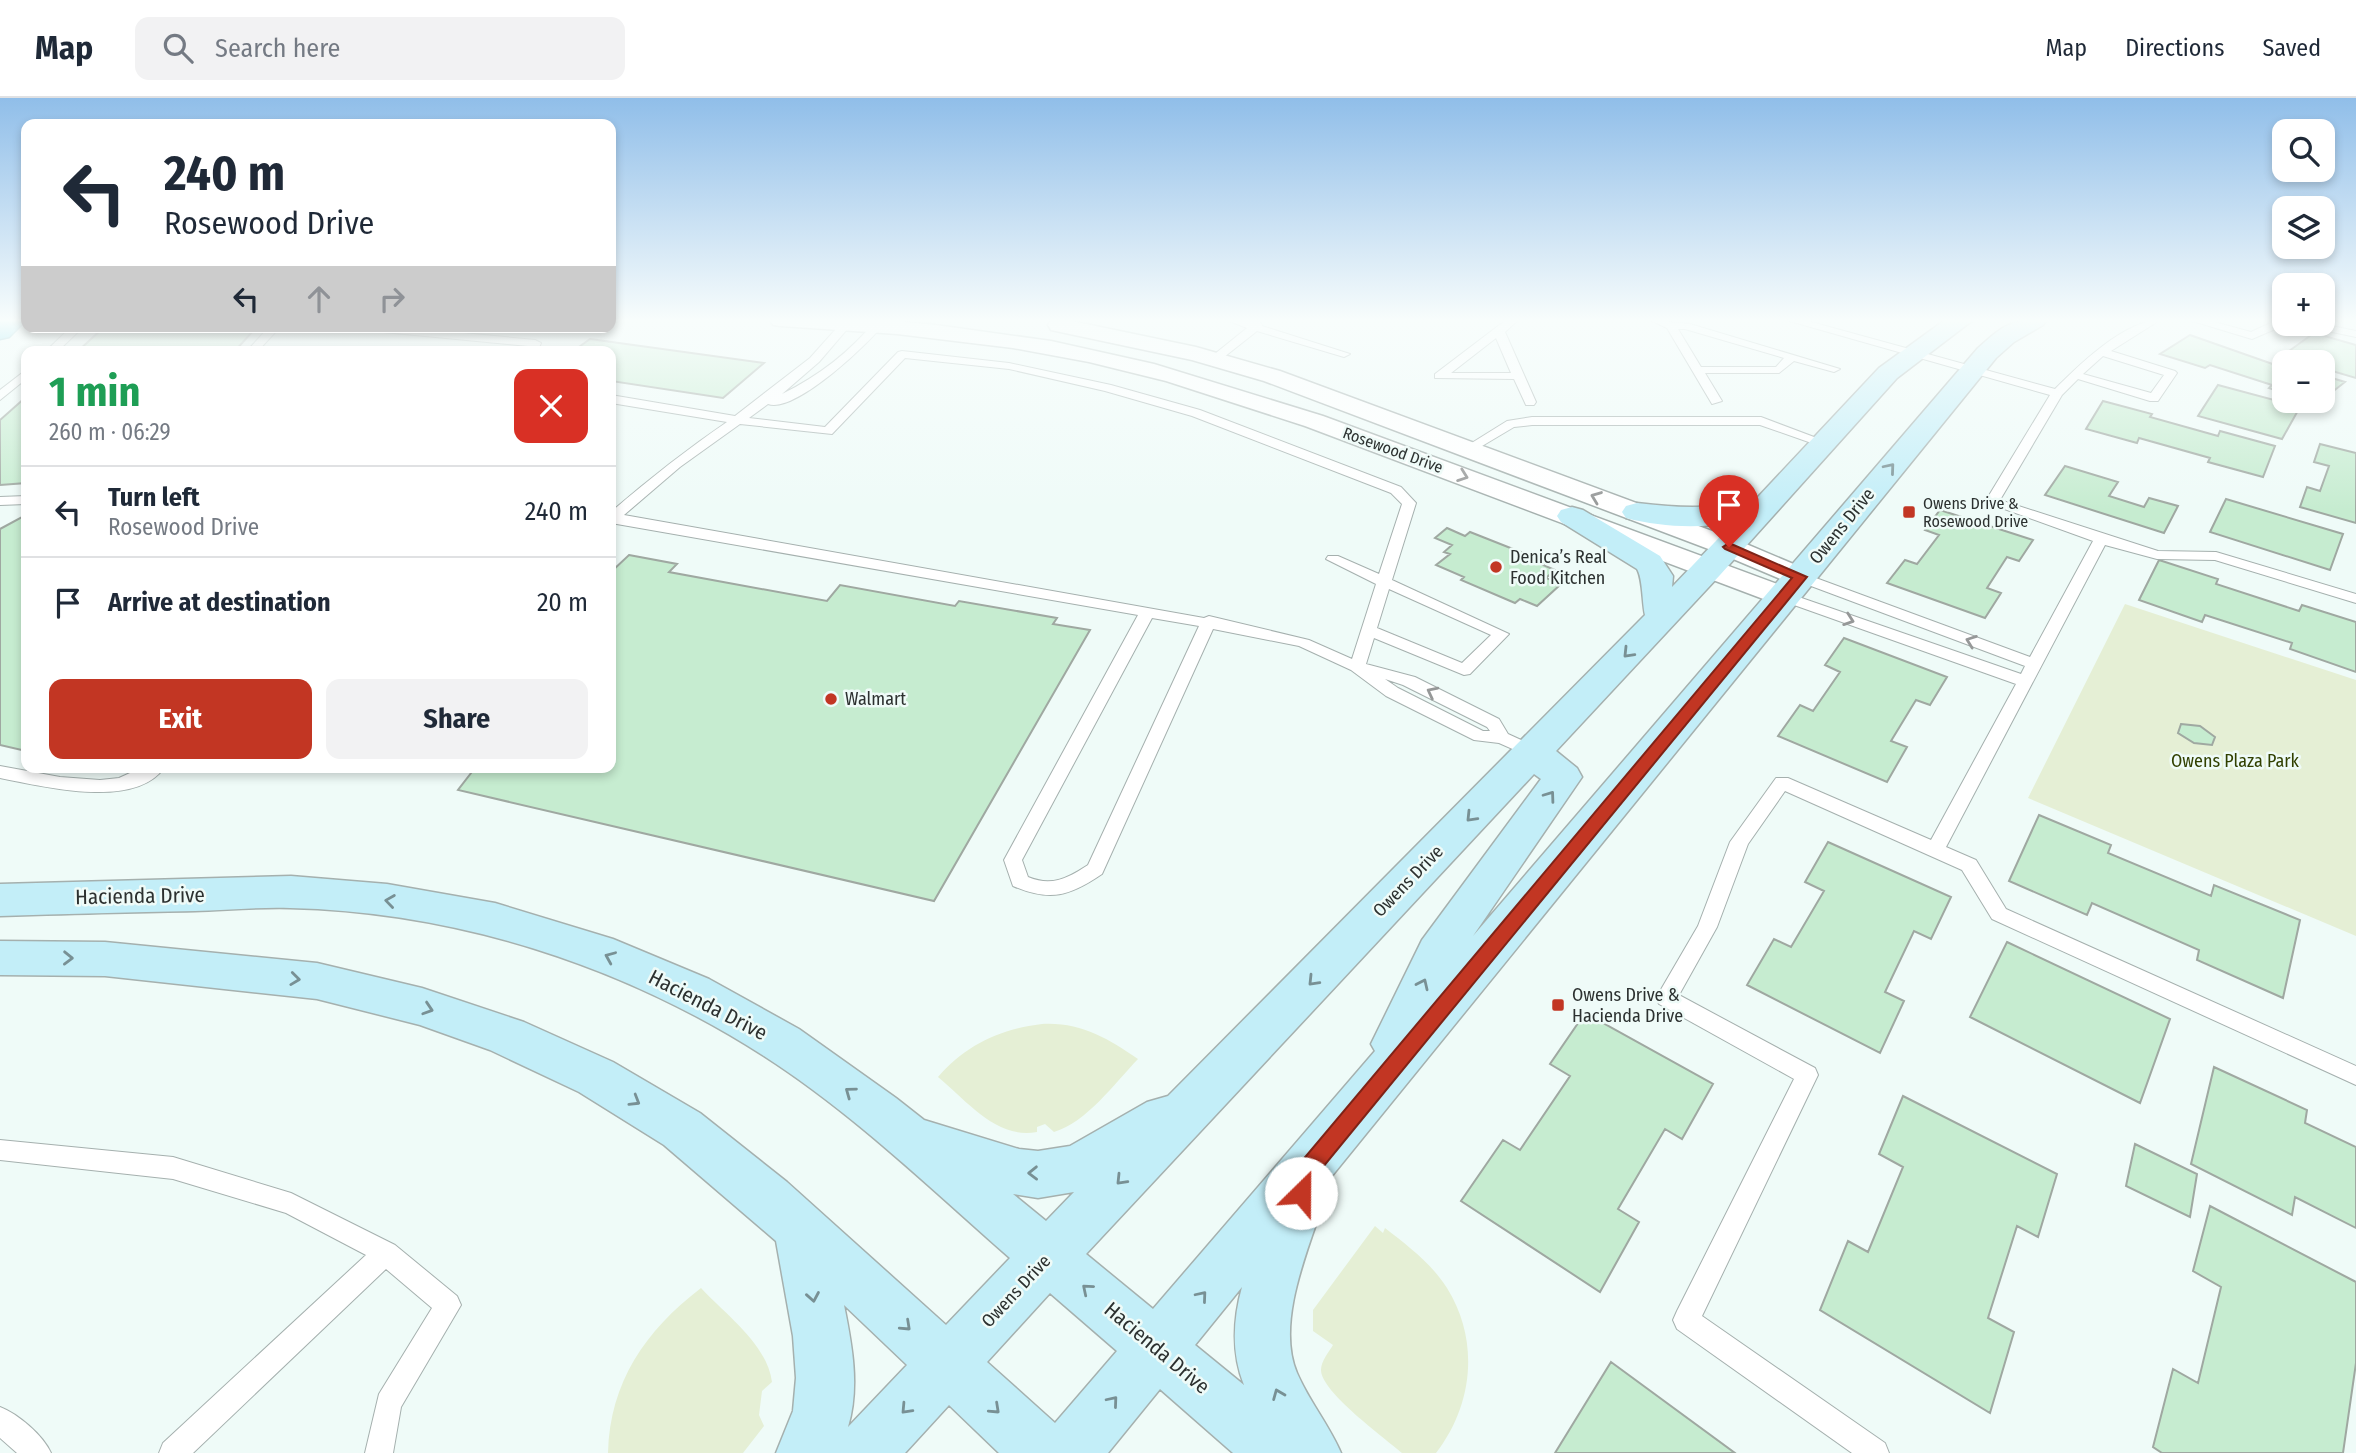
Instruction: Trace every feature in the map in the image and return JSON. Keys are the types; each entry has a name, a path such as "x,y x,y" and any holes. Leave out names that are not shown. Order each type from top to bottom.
{"street":[{"name":"Rosewood Drive","path":"1200,383 1253,399 1572,516 1719,557 1793,587"},
{"name":"Rosewood Drive","path":"1291,383 1637,512 1719,557"},
{"name":"Owens Drive","path":"864,1453 1204,1094 1517,745 1662,617 1879,383"},
{"name":"Owens Drive","path":"1069,1453 1961,383"},
{"path":"1637,512 1707,519 1726,517 1768,504"},
{"path":"1572,516 1649,563 1657,576 1656,590 1662,617"},
{"path":"1373,1091 1438,952 1563,777 1517,745"},
{"name":"Hacienda Drive","path":"0,900 291,892 387,900 495,920 597,951 693,992 782,1043 879,1113 1279,1453"},
{"path":"0,958 106,959 317,981 422,1007 507,1036 597,1077 671,1123 769,1199 1043,1453"},
{"path":"904,1134 1015,1173 1041,1174 1076,1168 1204,1094"},
{"path":"1309,1168 1262,1317 1264,1353 1279,1400 1311,1453"},
{"path":"802,1229 824,1364 825,1396 821,1416 806,1453"}],"lane":[{"path":"0,396 14,383"},
{"path":"616,515 684,458 784,383"},
{"path":"742,417 810,383"},
{"path":"616,400 828,431 874,383"},
{"path":"1086,383 1196,413 1396,490 1409,503 1357,667"},
{"path":"1521,383 1530,402"},
{"path":"1706,383 1716,401"},
{"path":"2023,383 2057,393"},
{"path":"2067,383 2057,393 1992,502 2157,555 2216,556 2356,599"},
{"path":"2103,383 2154,398 2164,383"},
{"path":"1468,449 1511,424 1532,421 1761,421 1824,443"},
{"path":"0,501 21,500"},
{"path":"616,519 1209,621 1304,643 1357,667 1392,692 1480,736 1517,745"},
{"path":"1935,850 2101,539"},
{"path":"1333,559 1501,634 1464,670 1368,630"},
{"path":"1793,587 2035,664"},
{"path":"1793,587 2027,682"},
{"path":"1148,611 1013,860 1020,881 1035,889 1068,888 1095,869 1209,621"},
{"path":"0,772 117,787 149,773"},
{"path":"1875,1453 1686,1320 1807,1075 1666,998 1707,927 1739,842 1782,782 1969,865 1998,914 2356,1076"},
{"path":"0,1150 173,1168 291,1204 386,1253 448,1305 388,1403 379,1453"},
{"path":"173,1453 386,1253"},
{"path":"0,1420 37,1453"}],"green space":[{"name":"Owens Plaza Park","path":"2125,604 2356,680 2356,936 2028,798"},
{"path":"1042,1024 1069,1026 1093,1033 1138,1059 1089,1111 1066,1127 1054,1132 1045,1124 1037,1127 1037,1132 1009,1130 983,1116 938,1077 960,1056 985,1040 1012,1030"},
{"path":"1375,1226 1383,1233 1385,1228 1419,1255 1434,1271 1458,1308 1464,1329 1468,1372 1464,1394 1458,1414 1436,1453 1402,1453 1342,1402 1331,1390 1321,1370 1333,1345 1313,1331 1313,1310"},
{"path":"701,1288 744,1331 769,1368 772,1382 762,1391 759,1415 764,1426 743,1453 608,1453 615,1403 634,1360 663,1322"}],"building":[{"path":"626,383 740,383 723,398"},
{"path":"2218,385 2272,399 2272,413 2297,413 2282,439 2198,416"},
{"path":"21,401 21,483 0,485 0,420"},
{"path":"2103,401 2218,436 2220,431 2275,446 2263,477 2208,462 2210,458 2139,438 2137,443 2086,429"},
{"path":"2320,444 2356,453 2356,523 2300,507 2307,487 2320,491 2329,466 2314,462"},
{"path":"2065,466 2118,482 2109,496 2144,507 2149,498 2178,506 2164,533 2045,495"},
{"path":"2226,499 2343,534 2330,570 2210,532"},
{"path":"1940,510 2033,540 2019,561 2007,557 1987,588 2001,593 1985,618 1887,583 1905,560 1917,564 1939,535 1925,530"},
{"path":"21,518 21,750 0,745 0,529"},
{"name":"Denica’s Real Food Kitchen","path":"1447,528 1465,536 1470,532 1546,562 1543,565 1555,570 1546,578 1561,584 1537,606 1520,599 1515,603 1461,580 1464,577 1436,565 1450,554 1444,552 1452,545 1435,538"},
{"name":"Walmart","path":"629,555 677,564 669,572 827,601 840,585 955,606 959,601 1057,618 1053,624 1090,630 934,901 458,790 471,773 616,773 616,567"},
{"path":"2159,560 2218,579 2216,584 2299,611 2302,605 2356,622 2356,672 2290,649 2292,643 2205,615 2202,622 2139,600"},
{"path":"1844,638 1947,677 1930,705 1916,700 1891,741 1907,747 1887,782 1778,736 1800,705 1813,711 1840,672 1825,665"},
{"path":"2181,724 2200,726 2215,737 2212,745 2194,743 2178,733"},
{"path":"2039,815 2111,845 2108,853 2211,896 2214,885 2300,920 2283,998 2197,960 2199,950 2092,903 2087,915 2009,881"},
{"path":"1828,842 1951,897 1931,939 1914,931 1885,992 1904,1001 1880,1053 1747,985 1774,939 1791,947 1824,891 1805,882"},
{"path":"2007,942 2170,1019 2140,1103 1970,1017"},
{"path":"1585,1013 1713,1084 1682,1139 1665,1129 1618,1209 1639,1222 1600,1292 1461,1201 1503,1140 1520,1150 1570,1076 1550,1064"},
{"path":"2214,1067 2307,1110 2305,1123 2356,1147 2356,1228 2295,1197 2292,1215 2191,1164"},
{"path":"1903,1096 2057,1174 2038,1237 2017,1226 1988,1318 2014,1332 1990,1413 1820,1310 1848,1241 1868,1252 1903,1167 1879,1154"},
{"path":"2135,1144 2197,1174 2190,1217 2126,1186"},
{"path":"2210,1206 2356,1282 2356,1363 2343,1453 2162,1453 2153,1447 2173,1369 2198,1383 2221,1287 2193,1271"},
{"path":"1611,1362 1735,1453 1555,1453"}],"place":[{"name":"Owens Drive & Rosewood Drive","path":"1909,512"},
{"name":"Denica’s Real Food Kitchen","path":"1496,567"},
{"name":"Walmart","path":"831,699"},
{"name":"Owens Drive & Hacienda Drive","path":"1558,1005"}],"route":[{"path":"1301,1193 1309,1168 1800,577 1729,547"}]}
